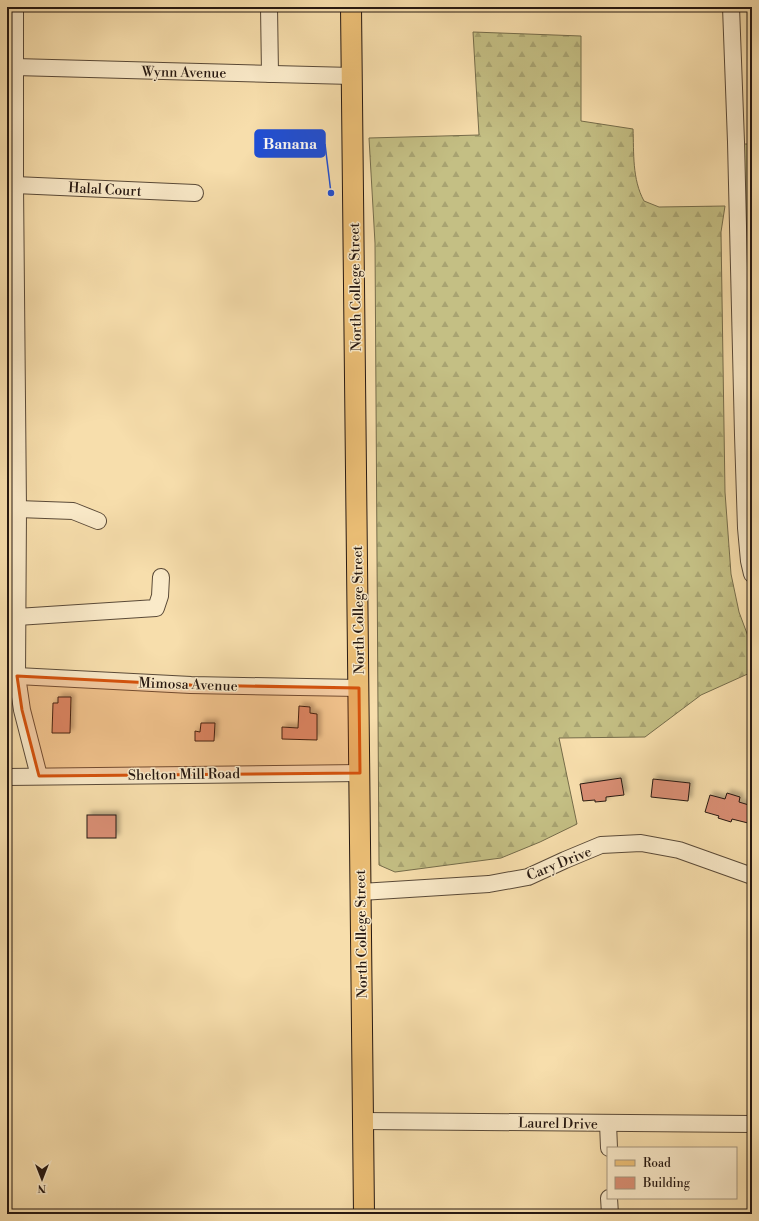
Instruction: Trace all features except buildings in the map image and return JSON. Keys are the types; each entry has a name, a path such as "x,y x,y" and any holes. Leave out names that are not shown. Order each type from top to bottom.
{"main road":[{"name":"North College Street","path":"352,7 364,1214"}],"street":[{"path":"15,7 11,68 15,185 12,312 18,509 17,676 22,710 39,776"},
{"path":"269,7 270,74"},
{"path":"731,7 736,142 746,327 749,561 752,574"},
{"name":"Wynn Avenue","path":"11,68 352,76"},
{"name":"Halal Court","path":"15,185 195,193"},
{"path":"18,509 73,510 98,521"},
{"path":"17,617 156,608 160,596 161,577"},
{"name":"Mimosa Avenue","path":"17,676 191,685 359,688"},
{"name":"Shelton Mill Road","path":"7,777 360,772"},
{"name":"Cary Drive","path":"361,892 489,884 528,877 601,845 640,843 680,850 752,876"},
{"name":"Laurel Drive","path":"363,1121 752,1124"},
{"path":"608,1123 609,1147"},
{"path":"609,1199 610,1214"}],"highlighted area":[{"path":"17,676 191,685 359,688 360,773 39,776 22,710"}],"green space":[{"path":"473,32 581,36 581,121 633,129 637,184 644,201 659,207 725,206 721,232 725,492 731,574 739,612 752,647 752,672 701,695 645,737 559,738 577,824 540,842 501,858 395,872 379,865 375,243 369,138 479,135"},
{"path":"744,144 752,144 752,254 746,252"},
{"path":"752,254 752,318 748,319 745,314 747,256"},
{"path":"752,340 752,425 748,343"}],"place":[{"name":"Banana","path":"331,193"}]}
